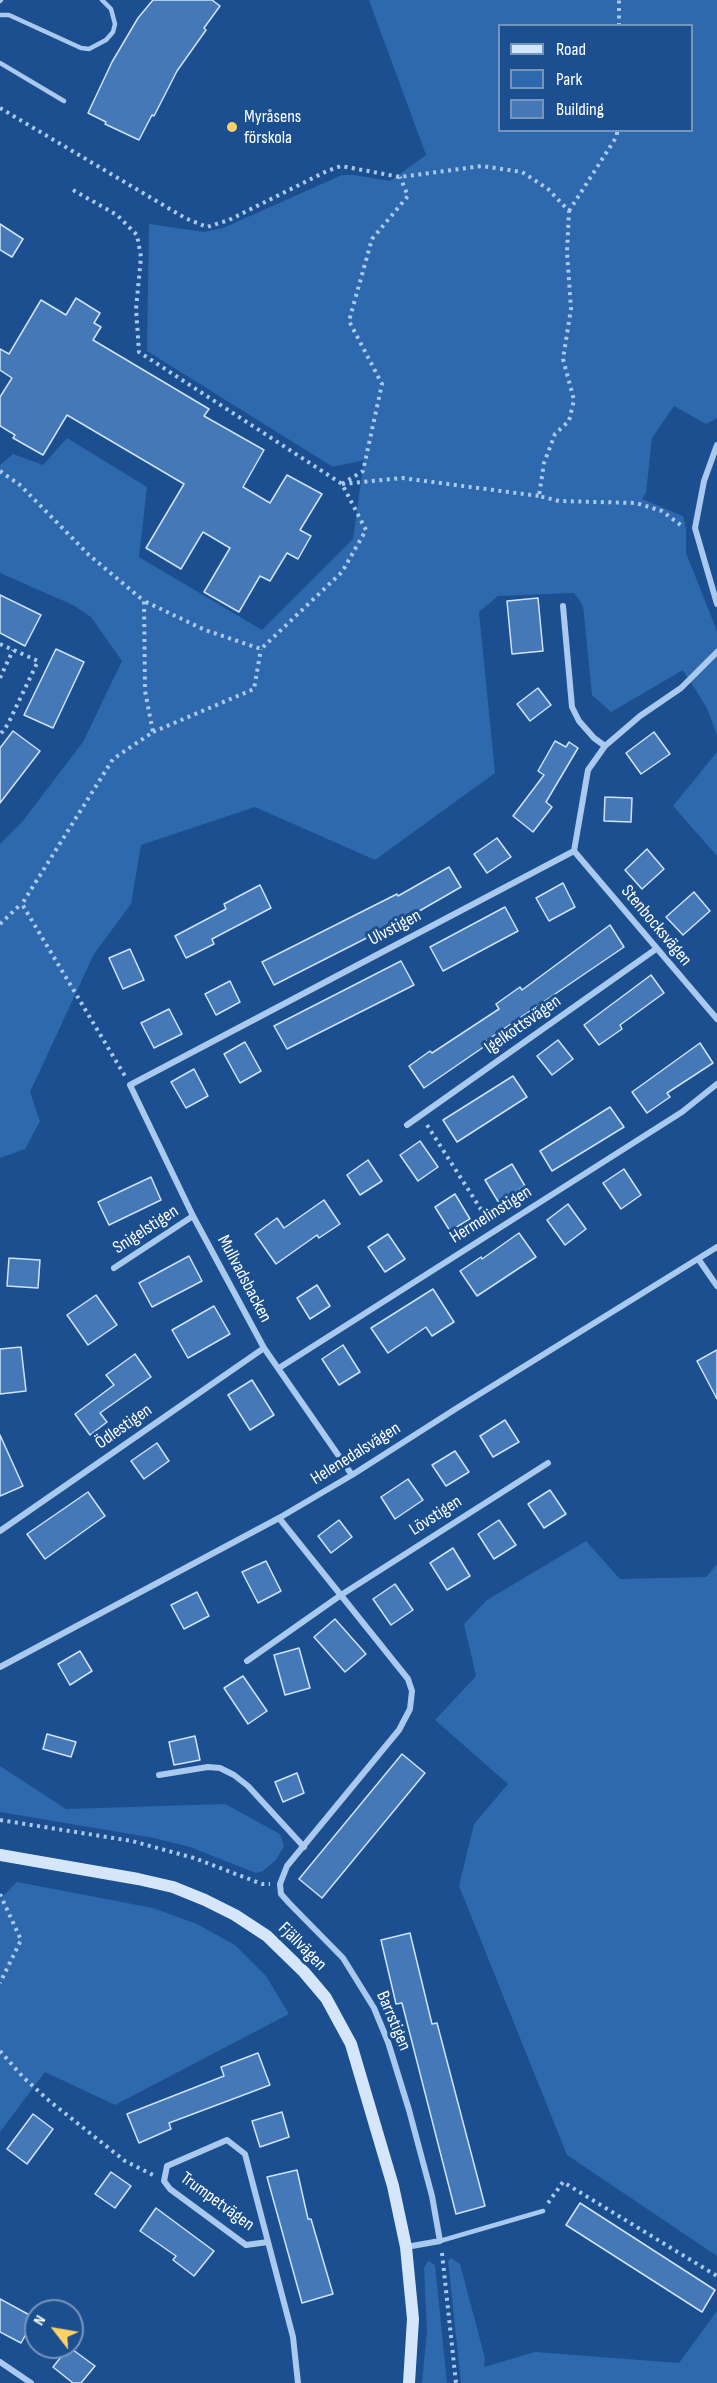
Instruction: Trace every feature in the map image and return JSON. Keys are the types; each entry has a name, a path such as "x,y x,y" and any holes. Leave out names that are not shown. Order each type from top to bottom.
{"street":[{"path":"717,445 704,481 695,528 717,604"},
{"path":"563,606 572,707 579,721 594,738 605,746"},
{"path":"574,851 588,770 605,746 640,716 681,688 717,652"},
{"name":"Stenbocksvägen","path":"574,851 717,1019"},
{"name":"Ulvstigen","path":"130,1084 574,851"},
{"name":"Igelkottsvägen","path":"407,1125 656,949"},
{"name":"Mullvadsbacken","path":"130,1084 194,1216 264,1348 352,1475"},
{"name":"Hermelinstigen","path":"279,1368 682,1112 717,1084"},
{"name":"Snigelstigen","path":"114,1268 194,1216"},
{"name":"Helenedalsvägen","path":"0,1667 279,1518 352,1475 717,1247"},
{"path":"699,1260 717,1286"},
{"name":"Ödlestigen","path":"0,1531 264,1348"},
{"name":"Lövstigen","path":"341,1595 548,1463"},
{"path":"279,1518 408,1679 412,1691 410,1709 399,1730 287,1866 280,1884"},
{"path":"247,1661 341,1595"},
{"path":"159,1775 208,1767 220,1768 248,1786 304,1847"},
{"name":"Fjällvägen","path":"0,1855 173,1887 235,1915 274,1943 326,1998 351,2044 393,2187 406,2247 412,2319 409,2383"},
{"name":"Barrstigen","path":"280,1884 281,1894 343,1958 374,2008 388,2042 409,2110 432,2196 440,2241"},
{"name":"Trumpetvägen","path":"268,2242 246,2245 170,2189 164,2181 167,2166 227,2139 245,2154 293,2337 298,2383"},
{"path":"406,2247 440,2241"},
{"path":"0,2362 32,2383"}],"lane":[{"path":"0,15 9,15 81,48 89,49 106,40 115,24 111,9 102,0"},
{"path":"0,63 64,101"},
{"path":"440,2241 543,2211"}],"path":[{"path":"619,24 620,0"},
{"path":"0,108 185,218 207,227 229,220 334,167 349,166 400,177 482,166 522,172 548,189 569,211"},
{"path":"539,496 544,463 555,434 569,421 574,400 563,359 571,309 567,252 569,211 617,136 617,132"},
{"path":"342,484 363,471 382,384 349,321 372,239 408,196 400,177"},
{"path":"0,924 22,903 113,759 153,732 254,689 261,649 342,572 366,530 342,484 139,352 136,309 141,257 137,235 117,215 73,190"},
{"path":"0,471 20,484 89,555 144,601 205,630 261,649"},
{"path":"342,484 402,478 539,496 559,501 636,503 662,512 682,526 695,528"},
{"path":"144,601 145,691 153,732"},
{"path":"0,644 38,661 8,724 0,735"},
{"path":"0,678 13,650"},
{"path":"22,903 130,1084"},
{"path":"421,1115 495,1231"},
{"path":"0,1820 132,1842 194,1857 262,1884 280,1884"},
{"path":"0,1894 21,1940 0,1983"},
{"path":"0,2051 22,2077 125,2161 164,2181"},
{"path":"543,2211 562,2182 717,2276"},
{"path":"440,2241 456,2383"}],"green space":[{"path":"369,0 717,0 717,418 706,424 674,406 652,438 646,493 642,499 683,516 686,529 686,553 717,631 717,735 707,708 683,670 611,712 592,695 583,606 574,593 498,596 479,612 495,773 375,860 255,807 141,845 131,904 94,954 30,1092 40,1121 25,1149 0,1158 0,844 22,822 83,742 122,661 91,617 73,605 0,573 0,465 13,454 43,465 67,438 147,487 139,557 262,630 353,539 364,460 333,467 147,351 149,224 204,232 223,228 342,175 390,181 426,155"},
{"path":"717,752 717,856 673,806"},
{"path":"586,1541 620,1579 706,1577 717,1564 717,2256 567,2155 459,1886 474,1824 508,1784 435,1720 476,1676 464,1624 487,1600"},
{"path":"0,1766 66,1809 225,1804 280,1834 284,1846 276,1860 263,1871 256,1873 190,1847 154,1838 0,1812"},
{"path":"17,1882 153,1908 197,1924 235,1945 266,1976 289,2014 115,2105 45,2072 0,2132 0,1899"},
{"path":"451,2258 460,2264 485,2358 484,2367 535,2352 679,2363 717,2311 717,2383 461,2383 448,2261"},
{"path":"428,2261 435,2265 447,2383 422,2383 427,2331 424,2268"}],"building":[{"path":"153,0 212,0 220,6 177,71 139,140 88,113 112,62 138,18"},
{"path":"0,224 23,239 12,257 0,250"},
{"path":"76,298 100,313 94,323 101,327 93,340 209,409 204,416 264,450 243,487 270,503 287,475 322,494 300,530 311,536 298,559 287,553 270,581 260,576 239,612 204,592 230,548 203,532 181,569 146,548 184,484 67,415 43,455 13,438 15,435 0,426 0,397 12,378 0,370 0,349 9,354 41,300 66,315"},
{"path":"0,595 41,615 25,646 0,633"},
{"path":"538,598 543,651 512,654 507,601"},
{"path":"56,649 84,662 53,728 24,715"},
{"path":"538,688 551,705 530,721 517,704"},
{"path":"13,731 40,751 0,803 0,748"},
{"path":"654,732 670,754 641,774 626,753"},
{"path":"555,741 566,747 569,742 578,748 546,802 552,807 533,832 513,816 544,775 538,771"},
{"path":"605,797 632,798 631,822 604,821"},
{"path":"497,838 511,857 487,873 474,854"},
{"path":"647,849 664,869 642,889 625,870"},
{"path":"449,867 461,887 414,914 274,985 262,962 397,894 398,896"},
{"path":"563,883 575,907 549,921 536,898"},
{"path":"260,885 271,908 212,939 214,944 186,958 175,936 226,909 224,904"},
{"path":"694,892 710,911 683,935 666,917"},
{"path":"505,907 518,931 443,971 430,947"},
{"path":"610,925 624,947 486,1041 488,1044 424,1088 409,1066 499,1009 496,1004 520,987 522,990"},
{"path":"130,949 144,980 123,989 109,958"},
{"path":"401,961 414,985 287,1049 274,1026"},
{"path":"651,975 664,993 620,1025 622,1029 599,1045 584,1025"},
{"path":"230,981 240,1002 216,1015 205,994"},
{"path":"169,1009 182,1034 154,1048 141,1023"},
{"path":"558,1040 573,1059 552,1075 537,1056"},
{"path":"245,1042 261,1071 240,1083 224,1054"},
{"path":"700,1043 713,1063 667,1093 670,1097 647,1113 632,1092"},
{"path":"194,1069 208,1096 186,1108 171,1082"},
{"path":"513,1076 527,1097 457,1142 443,1120"},
{"path":"610,1107 624,1127 552,1171 540,1151"},
{"path":"420,1141 438,1167 418,1181 400,1155"},
{"path":"368,1160 382,1181 360,1195 347,1175"},
{"path":"512,1164 525,1186 499,1203 485,1180"},
{"path":"624,1169 641,1195 621,1209 603,1183"},
{"path":"151,1177 161,1200 109,1225 98,1202"},
{"path":"455,1194 470,1219 450,1231 435,1207"},
{"path":"324,1200 340,1224 319,1238 317,1235 276,1264 255,1234 277,1218 284,1228"},
{"path":"568,1204 586,1229 565,1245 547,1220"},
{"path":"519,1233 536,1257 477,1296 460,1271 481,1257 482,1259"},
{"path":"388,1234 405,1259 385,1272 368,1247"},
{"path":"189,1256 202,1281 152,1307 139,1283"},
{"path":"9,1258 40,1260 38,1288 7,1286"},
{"path":"317,1285 330,1306 310,1319 297,1298"},
{"path":"433,1289 454,1322 432,1336 426,1327 388,1353 371,1328"},
{"path":"96,1295 117,1325 88,1345 67,1315"},
{"path":"214,1306 230,1334 188,1358 172,1330"},
{"path":"343,1345 360,1372 339,1385 322,1359"},
{"path":"21,1347 26,1391 0,1394 0,1349"},
{"path":"717,1350 717,1399 697,1361"},
{"path":"135,1354 151,1377 100,1413 107,1422 90,1435 75,1414 114,1385 106,1375"},
{"path":"252,1380 274,1415 250,1430 228,1395"},
{"path":"505,1420 519,1442 493,1457 480,1436"},
{"path":"0,1435 23,1486 0,1496"},
{"path":"157,1443 169,1461 144,1479 131,1461"},
{"path":"455,1451 469,1472 446,1486 432,1465"},
{"path":"408,1479 423,1500 395,1519 381,1497"},
{"path":"550,1490 566,1514 544,1528 528,1504"},
{"path":"88,1492 105,1516 45,1559 27,1534"},
{"path":"339,1520 352,1537 331,1553 318,1536"},
{"path":"499,1520 516,1545 494,1559 478,1534"},
{"path":"453,1548 470,1576 447,1590 430,1563"},
{"path":"266,1561 281,1591 258,1603 242,1572"},
{"path":"395,1584 413,1610 391,1625 373,1599"},
{"path":"197,1592 209,1616 184,1629 171,1605"},
{"path":"335,1619 366,1654 345,1672 314,1637"},
{"path":"299,1648 310,1688 285,1695 274,1655"},
{"path":"80,1651 92,1671 70,1685 58,1664"},
{"path":"243,1676 267,1711 248,1724 224,1688"},
{"path":"47,1734 76,1742 71,1757 43,1749"},
{"path":"195,1736 200,1760 174,1765 169,1742"},
{"path":"402,1754 425,1773 322,1898 299,1879"},
{"path":"297,1773 304,1793 283,1802 275,1782"},
{"path":"410,1933 432,2024 437,2023 485,2206 456,2214 402,2003 396,2004 381,1940"},
{"path":"258,2053 270,2085 169,2123 171,2129 139,2143 127,2114 224,2076 221,2067"},
{"path":"282,2112 289,2137 260,2147 252,2121"},
{"path":"33,2114 53,2129 27,2164 7,2149"},
{"path":"297,2170 308,2219 311,2219 333,2294 302,2303 267,2177"},
{"path":"111,2172 131,2186 115,2208 95,2194"},
{"path":"580,2203 715,2290 702,2312 566,2225"},
{"path":"156,2208 214,2251 194,2276 173,2260 176,2256 140,2231"},
{"path":"0,2299 24,2312 24,2338 21,2343 0,2332"},
{"path":"84,2358 95,2366 81,2383 73,2383 53,2367 59,2359"}],"place":[{"name":"Myråsens förskola","path":"232,127"}]}
